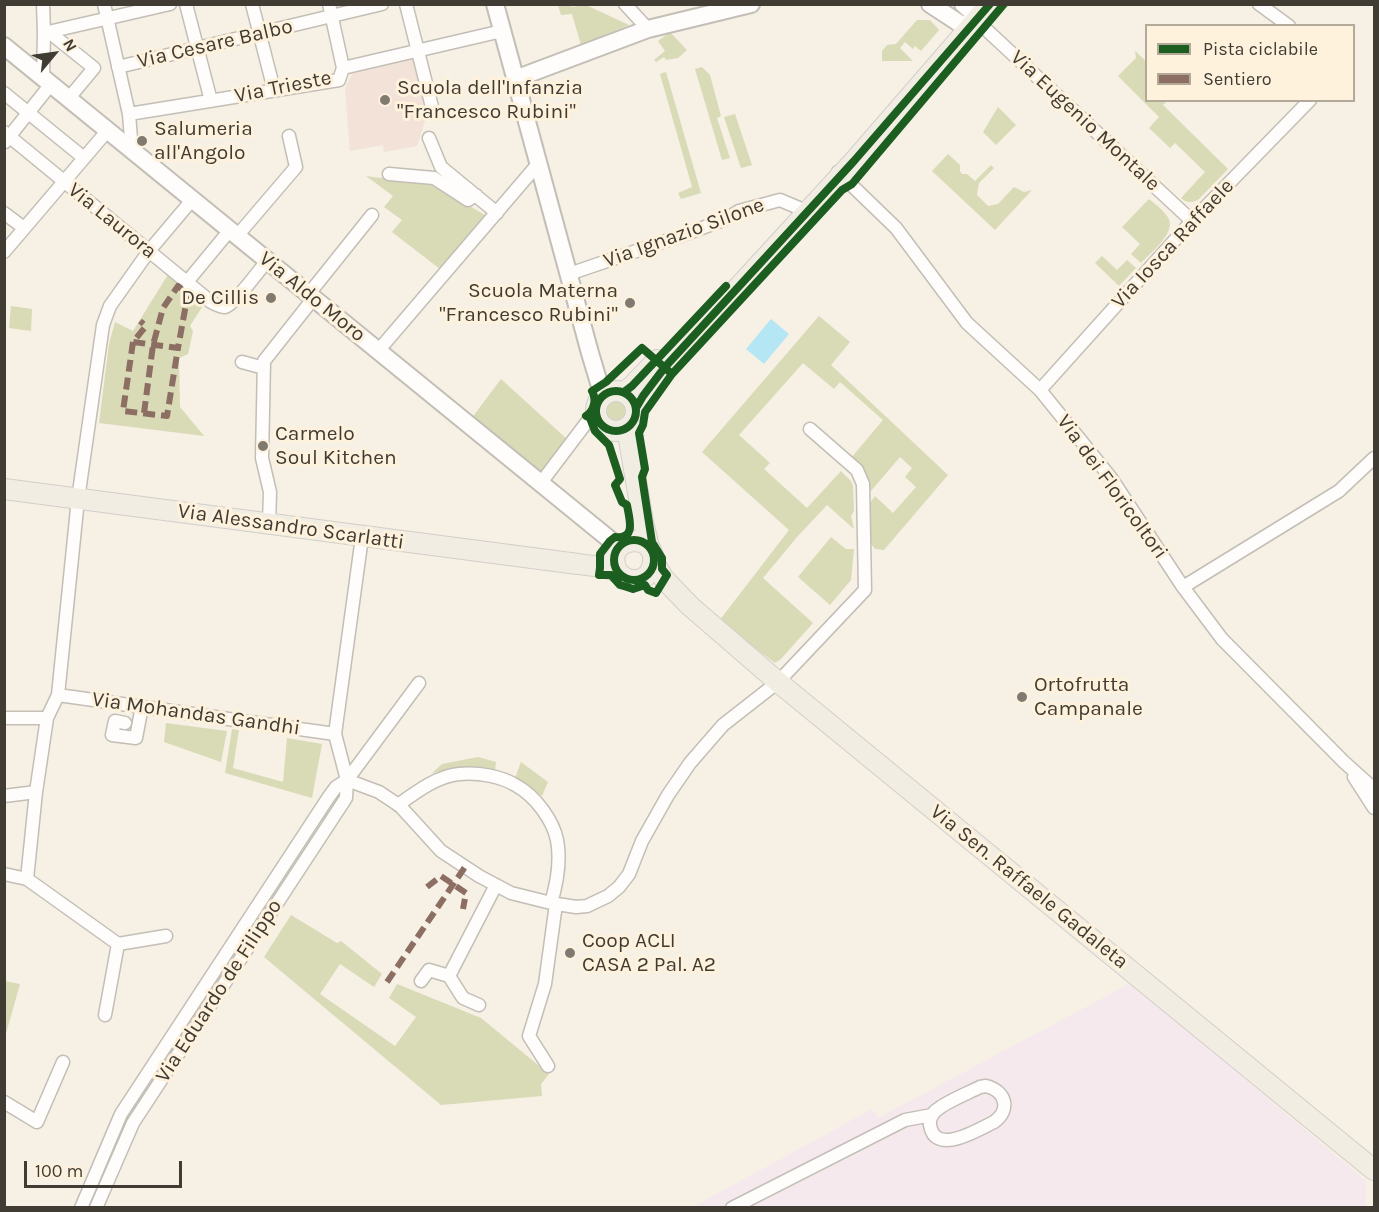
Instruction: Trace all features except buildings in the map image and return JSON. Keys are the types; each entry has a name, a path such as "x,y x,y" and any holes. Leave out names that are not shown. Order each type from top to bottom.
{"main road":[{"path":"495,4 599,383 622,398 635,419 619,429 601,424 596,414 597,402 622,398 808,203 846,168 974,12 930,4"},
{"path":"515,79 648,29 751,4"},
{"name":"Via Aldo Moro","path":"4,46 540,484 634,550"},
{"path":"618,572 614,562 634,550 643,522 619,429"},
{"name":"Via Alessandro Scarlatti","path":"4,489 578,564 608,569 628,579 640,579"},
{"path":"634,550 650,573 640,579"},
{"name":"Via Alessandro Scarlatti","path":"578,564 634,550"},
{"name":"Via Sen. Raffaele Gadaleta","path":"634,550 690,606 778,682 1373,1171"},
{"name":"Via Sen. Raffaele Gadaleta","path":"640,579 690,606"}],"street":[{"path":"6,137 28,113 47,81 47,33 43,4"},
{"path":"104,4 129,114 132,151"},
{"path":"47,33 170,4"},
{"path":"186,4 211,101"},
{"path":"252,4 273,90"},
{"name":"Via Cesare Balbo","path":"118,67 260,33 330,10 382,4"},
{"path":"406,4 432,107"},
{"path":"625,4 648,29"},
{"path":"1259,4 1286,24"},
{"path":"330,10 343,68"},
{"name":"Via Eugenio Montale","path":"974,12 1192,221"},
{"name":"Via Trieste","path":"129,114 339,80 343,68 502,31"},
{"path":"47,33 94,68 69,99"},
{"path":"4,93 84,158"},
{"name":"Via Iosca Raffaele","path":"1040,390 1192,221 1308,102"},
{"path":"4,252 108,130"},
{"path":"187,282 296,167 289,136"},
{"name":"Via Laurora","path":"6,137 212,302 226,307 234,302 267,261"},
{"path":"429,138 441,167 496,213"},
{"path":"378,351 538,164"},
{"name":"Via dei Floricoltori","path":"846,168 896,228 967,324 1040,390 1111,478 1183,587 1222,639 1344,762 1374,789"},
{"path":"389,174 434,178 468,200 476,195"},
{"path":"27,879 47,718 58,694 78,499 104,325 110,306 149,251 192,200"},
{"name":"Via Ignazio Silone","path":"569,274 686,234 726,219 739,211 780,200 808,203"},
{"path":"4,213 24,228"},
{"path":"269,524 270,492 262,458 264,361 372,216"},
{"path":"242,362 264,368"},
{"path":"540,484 590,418 596,414"},
{"path":"419,683 347,780 379,792 398,805 441,851 479,876 511,893 576,907 587,906 608,896 629,874 642,841 668,795 690,763 723,725 778,682 865,590 863,484 857,470 810,429"},
{"path":"1183,587 1339,491 1374,458"},
{"name":"Via Eduardo de Filippo","path":"96,1208 133,1123 346,798 347,780 335,734 362,537"},
{"name":"Via Mohandas Gandhi","path":"58,694 335,734"},
{"path":"125,723 115,722 112,735 136,738 142,706"},
{"path":"4,718 47,718"},
{"path":"1344,762 1374,808"},
{"path":"398,805 429,785 459,774 495,777 518,786 531,796 550,821 558,841 558,881 544,984 529,1036 548,1066"},
{"name":"Via Eduardo de Filippo","path":"81,1208 121,1114 306,830 336,787 347,780"},
{"path":"4,796 36,792"},
{"path":"4,874 27,879 118,944 166,936"},
{"path":"449,976 496,885"},
{"path":"105,1015 118,944"},
{"path":"421,981 429,969 449,976 463,998 479,1005"},
{"path":"4,1102 38,1122 63,1062"},
{"path":"732,1208 905,1120 932,1115 940,1107 980,1087 986,1086 998,1091 1005,1107 999,1119 953,1140 941,1140 932,1132 930,1126 932,1115"}],"shaded area":[{"name":"Scuola dell'Infanzia \"Francesco Rubini\"","path":"416,58 428,112 417,146 384,152 383,145 350,151 345,89 352,74"},
{"path":"1131,983 1366,1181 1366,1207 691,1208 872,1109 878,1118"}],"green space":[{"path":"558,5 572,7 586,5 629,25 581,45 572,14 561,15"},
{"path":"917,20 930,20 939,30 921,51 915,46 913,49 905,42 900,48 913,61 882,61 882,51 887,45 896,44"},
{"path":"670,32 687,50 678,58 666,60 664,57 656,62 654,60 665,51 658,41"},
{"path":"1135,51 1145,60 1145,102 1166,102 1163,105 1228,169 1197,200 1187,202 1181,198 1205,172 1175,143 1170,148 1149,128 1159,117 1118,76 1136,58"},
{"path":"702,67 710,75 721,116 717,118 730,158 722,160 695,69"},
{"path":"666,72 701,193 681,199 678,193 692,187 660,74"},
{"path":"998,107 1016,125 996,145 983,132"},
{"path":"735,114 752,165 741,168 724,117"},
{"path":"948,154 960,165 962,174 967,174 975,181 991,165 994,168 979,183 977,195 988,206 998,204 1014,187 1024,192 1032,190 995,230 932,171"},
{"path":"366,176 433,185 485,215 440,269 392,232 402,220 384,207 393,196"},
{"path":"1149,199 1161,209 1170,222 1167,235 1141,263 1131,254 1140,244 1122,227"},
{"path":"1102,256 1117,270 1127,260 1136,268 1119,286 1095,263"},
{"path":"169,273 206,301 190,326 193,331 188,354 179,358 180,407 204,436 99,423 109,344 115,322 133,331"},
{"path":"11,306 32,309 31,331 9,328"},
{"path":"819,316 850,342 831,365 948,475 884,550 875,549 871,544 870,503 875,496 893,513 916,487 905,477 912,468 900,457 871,491 867,476 851,458 883,420 840,382 834,389 803,363 739,435 770,463 764,469 807,508 841,471 853,486 854,511 851,516 854,529 827,505 763,578 813,623 775,663 719,621 789,530 702,452"},
{"path":"501,379 568,440 542,476 471,419"},
{"path":"616,399 625,402 628,411 625,420 616,423 607,420 604,411 607,402"},
{"path":"831,537 846,549 854,549 851,580 830,605 798,577"},
{"path":"166,723 227,731 221,762 164,742"},
{"path":"232,729 239,730 233,768 283,782 287,738 322,744 312,798 225,773"},
{"path":"478,757 496,762 495,770 471,767 432,773 442,764"},
{"path":"521,762 548,782 542,796 515,778"},
{"path":"291,915 337,943 341,941 382,974 374,987 340,964 320,994 395,1046 416,1017 389,998 397,984 481,1018 549,1074 541,1084 542,1096 441,1105 264,957"},
{"path":"4,981 20,984 5,1037"}],"water":[{"path":"771,319 789,334 764,364 746,349"}],"marked path":[{"path":"144,413 153,345 163,308 178,286 189,294 178,348"},
{"path":"133,342 123,411 167,416 178,348 133,342 146,326 140,321"},
{"path":"387,982 465,867"},
{"path":"427,887 441,876 466,893 463,909"}],"cycle path":[{"path":"636,408 665,367 854,161 990,4"},
{"path":"672,374 642,348 606,382 592,391 594,405 586,416 590,418 595,431 609,445 620,479 615,485 622,502 627,505 630,522 629,532 622,537 615,537 600,554 599,575 611,575 620,585 633,589 645,585 648,590 656,593 667,575 662,569 662,558 652,542 642,477 645,469 639,433 645,412 672,374 842,190 852,184 1004,4"},
{"path":"624,392 726,286"},
{"path":"616,391 624,392 630,397 635,403 636,411 635,419 630,425 624,430 616,431 608,430 602,425 597,419 596,411 597,403 602,397 608,392 616,391"},
{"path":"634,540 648,546 654,560 648,574 634,580 620,574 614,560 620,546 634,540"}],"place":[{"name":"Scuola dell'Infanzia \"Francesco Rubini\"","path":"385,100"},
{"name":"Salumeria all'Angolo","path":"142,141"},
{"name":"De Cillis","path":"271,298"},
{"name":"Scuola Materna \"Francesco Rubini\"","path":"630,303"},
{"name":"Carmelo Soul Kitchen","path":"263,446"},
{"name":"Ortofrutta Campanale","path":"1022,697"},
{"name":"Coop ACLI CASA 2 Pal. A2","path":"570,953"}]}
